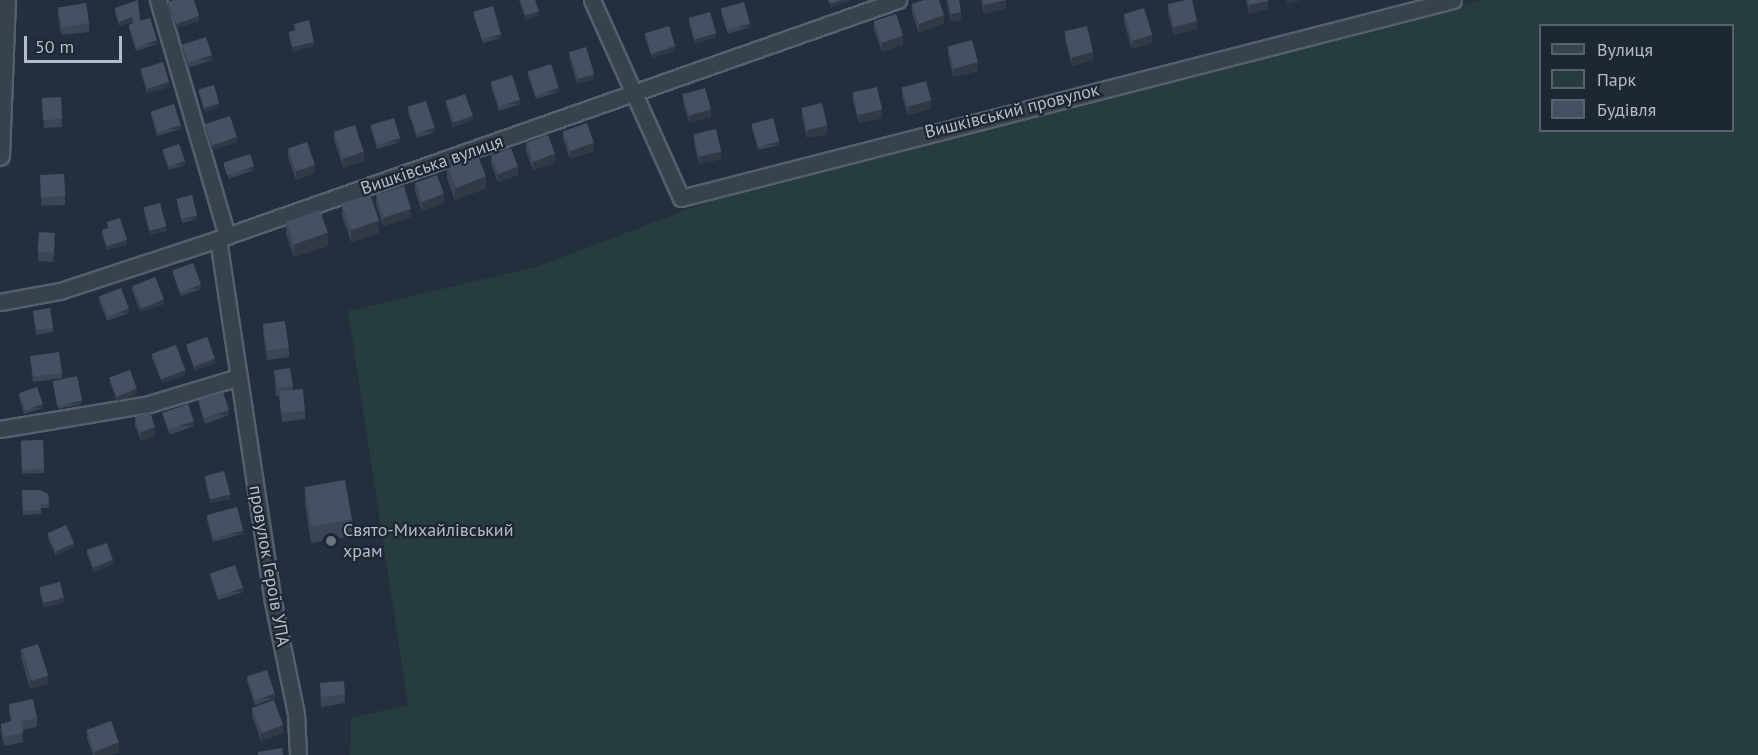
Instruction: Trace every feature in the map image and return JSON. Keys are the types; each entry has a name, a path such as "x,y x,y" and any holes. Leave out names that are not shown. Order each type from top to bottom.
{"street":[{"path":"0,156 6,0"},
{"path":"158,0 222,238"},
{"path":"592,0 638,93"},
{"name":"Вишківська вулиця","path":"0,302 60,291 222,238 898,0"},
{"name":"Вишківський провулок","path":"638,93 681,198 1453,0"},
{"name":"провулок Героїв УПА","path":"222,238 239,377 296,714 298,755"},
{"path":"0,429 149,404 239,377"}],"green space":[{"path":"1482,0 1758,0 1758,755 350,755 351,718 408,705 348,311 536,267 726,195"}],"building":[{"path":"138,0 140,21 150,18 157,40 136,47 129,25 134,23 132,17 119,22 115,8"},
{"path":"194,0 199,16 176,24 168,2"},
{"path":"520,0 535,0 539,11 526,15"},
{"path":"828,0 842,0 830,4"},
{"path":"924,0 939,0 944,15 919,24 912,4"},
{"path":"948,0 959,0 961,12 951,14"},
{"path":"983,0 1006,0 984,5"},
{"path":"1192,0 1197,21 1174,27 1168,4"},
{"path":"1248,0 1268,0 1268,1 1249,5"},
{"path":"744,2 750,23 727,30 721,9"},
{"path":"86,3 89,23 61,27 58,7"},
{"path":"493,6 501,34 482,39 474,12"},
{"path":"1144,8 1152,35 1132,41 1124,14"},
{"path":"710,12 716,33 695,39 689,18"},
{"path":"896,14 903,36 881,43 874,21"},
{"path":"309,20 314,42 293,47 289,32 296,30 294,24"},
{"path":"669,26 675,46 651,53 645,33"},
{"path":"1087,26 1093,52 1071,57 1065,31"},
{"path":"206,37 212,55 188,63 182,45"},
{"path":"972,40 978,62 954,69 948,46"},
{"path":"586,47 594,74 578,79 570,52"},
{"path":"163,62 169,82 147,89 141,69"},
{"path":"551,64 559,88 536,95 528,71"},
{"path":"512,75 520,100 499,107 491,82"},
{"path":"926,81 931,100 907,107 902,87"},
{"path":"214,85 219,103 204,108 199,89"},
{"path":"877,87 882,109 858,115 853,93"},
{"path":"705,88 711,109 689,115 683,94"},
{"path":"465,94 473,116 454,122 446,101"},
{"path":"61,97 62,119 43,120 42,98"},
{"path":"426,101 435,128 417,134 408,107"},
{"path":"822,103 827,125 807,130 802,108"},
{"path":"174,104 181,125 158,132 151,111"},
{"path":"230,116 237,137 212,145 205,124"},
{"path":"394,118 400,138 377,145 371,125"},
{"path":"773,118 779,141 758,147 752,124"},
{"path":"587,123 594,143 570,151 563,131"},
{"path":"355,125 364,152 343,158 334,132"},
{"path":"716,129 721,151 699,157 694,134"},
{"path":"548,135 555,154 533,162 526,143"},
{"path":"307,142 315,165 296,171 288,149"},
{"path":"179,144 185,161 169,167 163,150"},
{"path":"511,148 518,167 498,174 491,155"},
{"path":"250,154 254,166 227,175 223,163"},
{"path":"477,154 486,176 456,188 447,166"},
{"path":"64,174 65,196 41,197 40,175"},
{"path":"437,175 444,194 422,202 415,183"},
{"path":"404,186 411,209 383,217 376,194"},
{"path":"370,194 379,220 351,230 342,204"},
{"path":"192,195 197,215 182,219 176,199"},
{"path":"160,203 166,226 150,231 144,207"},
{"path":"320,210 328,233 294,244 286,222"},
{"path":"120,218 127,240 107,246 102,230 109,228 107,222"},
{"path":"39,232 55,233 54,253 38,252"},
{"path":"193,263 201,285 180,292 172,271"},
{"path":"155,277 164,299 142,308 133,286"},
{"path":"121,288 129,309 107,317 100,296"},
{"path":"50,308 53,328 36,330 33,311"},
{"path":"285,321 289,348 267,351 263,324"},
{"path":"207,337 215,359 194,366 186,345"},
{"path":"176,345 185,370 162,379 153,354"},
{"path":"59,352 62,373 33,377 30,356"},
{"path":"290,368 293,386 277,388 274,371"},
{"path":"130,370 137,389 116,396 109,378"},
{"path":"77,376 82,400 58,406 53,381"},
{"path":"37,387 43,404 25,410 19,393"},
{"path":"303,389 305,411 281,413 279,391"},
{"path":"223,392 229,410 204,418 198,400"},
{"path":"188,404 194,421 168,430 162,413"},
{"path":"150,412 155,427 140,432 135,417"},
{"path":"43,440 44,469 22,470 21,441"},
{"path":"224,471 230,494 211,499 205,476"},
{"path":"345,480 352,519 312,527 305,487"},
{"path":"22,490 40,490 48,494 49,503 41,504 41,510 23,511"},
{"path":"237,507 243,530 213,538 207,515"},
{"path":"66,525 74,543 56,551 48,533"},
{"path":"107,543 113,560 93,567 87,550"},
{"path":"235,565 243,588 218,596 210,573"},
{"path":"60,582 64,598 43,603 40,587"},
{"path":"38,644 48,675 32,681 22,649"},
{"path":"267,670 275,694 255,700 247,676"},
{"path":"344,681 345,695 321,697 320,683"},
{"path":"33,699 37,718 21,721 23,733 4,737 1,724 12,721 9,704"},
{"path":"274,700 283,725 262,733 252,708"},
{"path":"111,721 119,743 94,752 87,730"},
{"path":"282,748 283,755 258,755 258,752"}],"place":[{"name":"Свято-Михайлівський храм","path":"331,541"}]}
